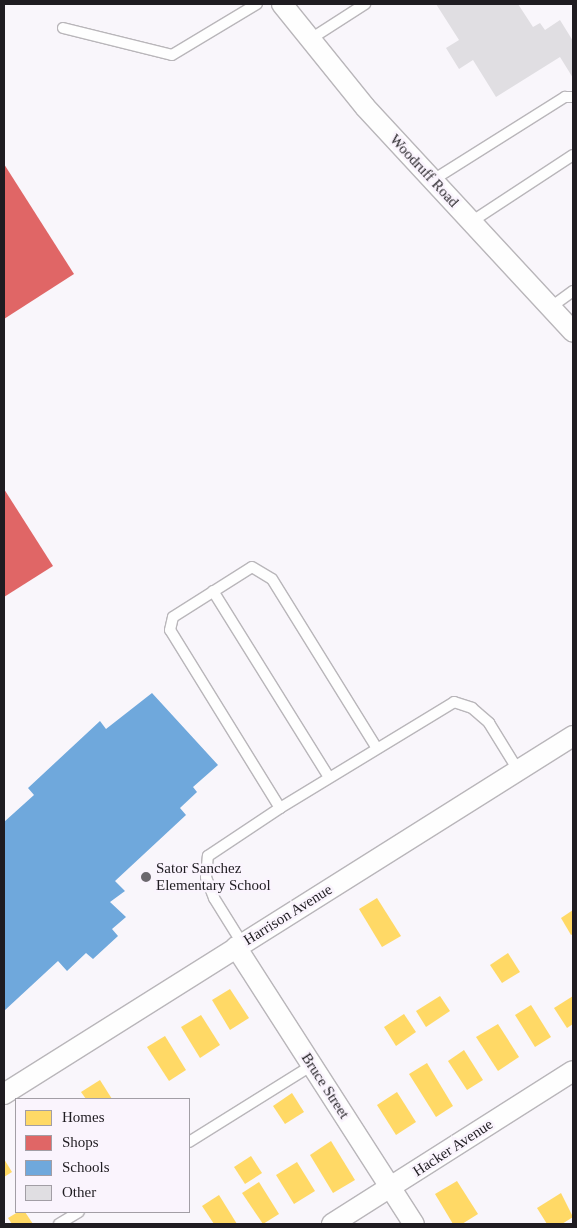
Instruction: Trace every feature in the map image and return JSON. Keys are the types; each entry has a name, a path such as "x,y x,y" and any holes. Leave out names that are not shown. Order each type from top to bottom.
{"street":[{"name":"Woodruff Road","path":"289,6 309,40 432,180 573,332"},
{"name":"Harrison Avenue","path":"4,1094 573,736"},
{"name":"Bruce Street","path":"239,945 312,1065 414,1224"},
{"name":"Hacker Avenue","path":"332,1224 573,1071"}],"lane":[{"path":"63,28 172,55 257,4"},
{"path":"309,40 365,4"},
{"path":"432,180 565,97 573,97"},
{"path":"472,222 573,155"},
{"path":"551,307 573,290"},
{"path":"280,808 170,630 174,617 214,591 252,567 272,579 376,747"},
{"path":"214,591 330,777"},
{"path":"239,945 214,898 206,876 208,856 376,747 454,702 472,708 489,722 518,770"},
{"path":"190,1141 312,1065"},
{"path":"59,1224 77,1213"}],"building: Homes":[{"path":"377,898 401,936 382,947 359,909"},
{"path":"573,910 573,934 571,935 561,918"},
{"path":"508,953 520,972 502,983 490,965"},
{"path":"230,989 249,1018 230,1030 212,1000"},
{"path":"440,996 450,1011 426,1027 416,1011"},
{"path":"573,996 573,1024 567,1028 554,1008"},
{"path":"531,1005 551,1037 535,1047 515,1015"},
{"path":"404,1014 416,1032 396,1046 384,1027"},
{"path":"201,1015 220,1045 200,1058 181,1027"},
{"path":"498,1024 519,1057 498,1071 476,1037"},
{"path":"165,1036 186,1070 169,1081 147,1047"},
{"path":"464,1050 483,1080 467,1090 448,1061"},
{"path":"427,1063 453,1106 436,1117 409,1074"},
{"path":"100,1080 111,1098 85,1098 81,1092"},
{"path":"397,1092 416,1122 396,1135 377,1105"},
{"path":"292,1093 304,1112 285,1124 273,1106"},
{"path":"331,1141 355,1180 333,1193 310,1155"},
{"path":"251,1156 262,1173 245,1184 234,1167"},
{"path":"4,1159 12,1172 4,1177"},
{"path":"297,1162 315,1191 294,1204 276,1175"},
{"path":"457,1181 478,1214 462,1224 453,1224 435,1194"},
{"path":"259,1182 279,1214 263,1224 242,1193"},
{"path":"561,1193 573,1217 562,1224 547,1224 537,1208"},
{"path":"219,1195 237,1224 214,1224 202,1206"},
{"path":"16,1213 26,1213 33,1224 12,1224 8,1218"}],"building: Shops":[{"path":"4,164 74,274 4,319"},
{"path":"4,489 53,566 4,597"}],"building: Schools":[{"path":"152,693 218,765 193,787 197,792 180,808 186,815 115,881 125,891 110,902 126,917 112,929 118,936 93,959 86,953 67,971 58,961 4,1011 4,822 34,795 28,788 100,721 106,729"}],"building: Other":[{"path":"436,4 518,4 533,27 540,23 545,30 560,20 573,41 573,78 560,57 496,97 473,60 459,69 446,48 459,40"}],"place":[{"name":"Sator Sanchez Elementary School","path":"146,877"}]}
